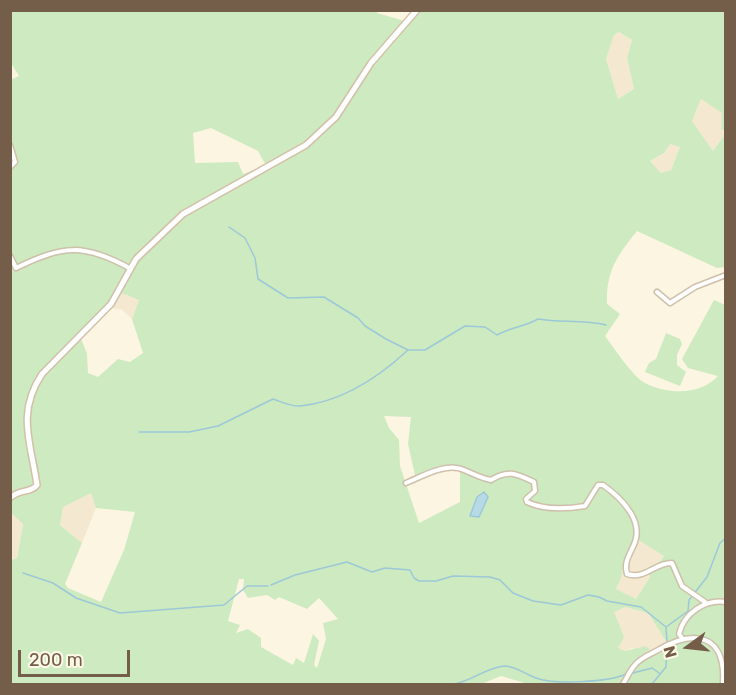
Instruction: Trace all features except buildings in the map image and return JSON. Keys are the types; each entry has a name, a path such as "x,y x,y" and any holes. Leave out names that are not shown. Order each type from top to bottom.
{"street":[{"path":"10,498 17,491 33,489 37,485 27,440 28,408 34,386 42,374 111,304 136,259 183,214 266,168 314,138 336,117 372,63 417,10"},
{"path":"10,145 15,162 10,167"},
{"path":"10,256 16,268 42,255 74,249 90,250 130,268"},
{"path":"657,292 670,303 694,287 726,275"},
{"path":"406,483 447,468 463,469 478,478 491,480 502,473 516,472 534,482 535,491 526,499 527,502 549,507 575,508 585,506 598,485 603,485 620,497 635,523 636,539 626,566 627,574 648,573 664,563 672,562 680,583 694,595 705,602 726,602"},
{"path":"682,638 679,634 681,628 705,602"},
{"path":"623,684 636,663 682,638 702,637 714,644 723,684"}],"shaded area":[{"path":"619,32 632,40 627,58 634,89 618,99 606,59 614,35"},
{"path":"701,99 723,113 721,129 725,134 713,151 692,121"},
{"path":"670,144 680,147 671,170 661,173 650,161 664,153"},
{"path":"116,291 139,300 132,319 121,309 106,308"},
{"path":"91,492 96,508 82,543 60,525 63,507"},
{"path":"10,512 23,524 17,558 11,560"},
{"path":"634,537 664,556 649,574 650,577 636,599 616,589 626,554"},
{"path":"625,607 648,613 669,646 654,655 632,648 625,651 618,649 613,612"}],"green space":[{"path":"377,10 377,13 408,22 419,10 725,11 725,132 721,129 722,113 701,99 692,121 713,151 725,134 725,267 717,268 637,231 618,256 608,282 607,304 620,314 605,336 640,380 664,390 693,390 703,387 718,376 688,368 682,359 714,300 725,305 725,684 528,684 501,676 481,684 11,684 11,560 17,558 23,524 10,512 10,80 19,76 11,63 10,11","holes":["619,32 632,40 627,58 634,89 618,99 606,59 614,35","211,128 258,151 268,169 262,167 243,174 238,162 195,163 193,133","670,144 680,147 671,170 661,173 650,161 664,153","116,291 139,300 132,319 143,353 130,362 118,359 98,377 88,373 87,354 80,336 106,308","384,416 411,417 408,444 415,475 460,470 460,502 419,523 400,466 399,440 389,428","91,493 96,508 135,512 124,550 101,602 68,588 65,584 82,543 60,525 63,507","635,538 664,556 649,575 650,577 636,599 616,589 626,554","239,579 244,579 243,590 248,598 267,595 275,600 279,597 307,609 319,598 338,619 323,623 326,639 317,668 314,665 319,641 313,634 304,663 296,658 293,665 261,647 261,638 248,629 236,633 240,625 228,621","625,607 648,613 669,646 654,655 646,646 625,651 618,648 624,637 614,612"]},
{"path":"666,333 680,339 682,344 677,355 677,365 686,372 680,386 645,372 649,363 656,359"}],"water":[{"path":"484,492 488,497 479,517 470,516 477,497"}],"waterway":[{"path":"229,227 245,238 255,258 258,279 288,298 324,297 358,318 365,326 408,350"},
{"path":"139,432 189,432 218,426 273,399 297,406 315,404 345,394 372,379 408,350 425,350 465,326 485,327 497,335 538,319 606,325"},
{"path":"667,643 666,627 688,611 689,600 707,577 720,543 726,538"},
{"path":"271,585 295,575 347,562 372,572 385,568 410,570 414,578 419,581 436,581 453,576 490,577 500,580 513,593 533,601 561,605 588,595 641,607 666,627"},
{"path":"23,573 53,583 76,598 120,613 224,605 247,586 268,586"},
{"path":"652,684 666,667 667,650"},
{"path":"454,684 505,666 536,678 568,682 595,681 626,674"},
{"path":"633,673 652,668 659,673"}]}
